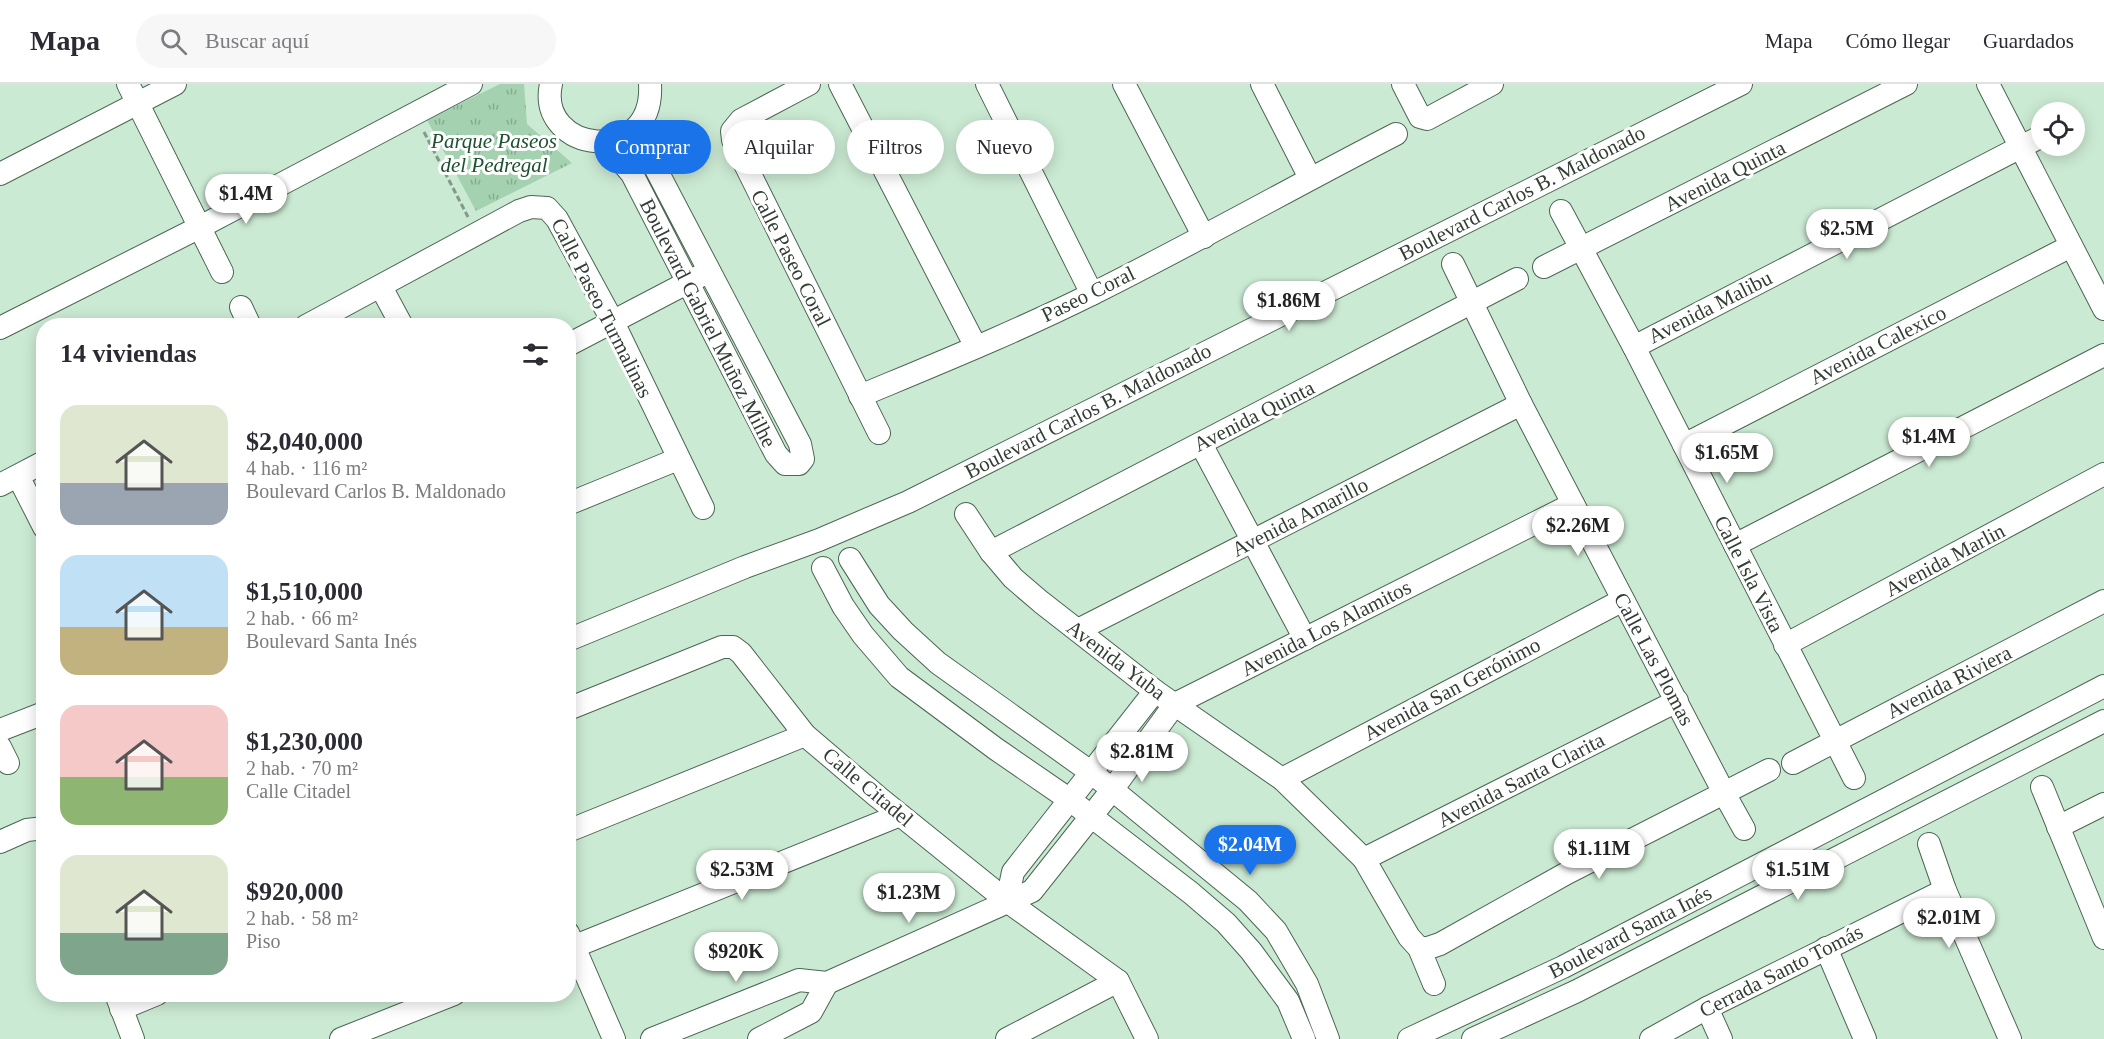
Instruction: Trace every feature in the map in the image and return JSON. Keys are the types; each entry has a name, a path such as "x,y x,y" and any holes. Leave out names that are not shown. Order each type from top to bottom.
{"street":[{"path":"0,174 133,94 175,84"},
{"path":"0,328 200,227 471,84"},
{"path":"551,84 549,90 552,107 560,123 572,135 594,141"},
{"path":"642,120 645,116 650,93 667,84"},
{"name":"Calle Paseo Coral","path":"809,84 741,120 736,125 732,136 735,147 879,433"},
{"path":"840,84 976,347"},
{"path":"987,84 1092,294"},
{"path":"1124,84 1204,237"},
{"path":"1262,84 1310,178"},
{"path":"1403,84 1423,119 1492,84"},
{"name":"Boulevard Carlos B. Maldonado","path":"576,637 908,502 1740,84"},
{"name":"Avenida Quinta","path":"1544,267 1906,84"},
{"path":"1988,84 2104,309"},
{"path":"133,94 222,272"},
{"name":"Paseo Coral","path":"860,396 976,347 1092,294 1396,134"},
{"name":"Avenida Malibu","path":"1634,346 2031,142"},
{"name":"Boulevard Gabriel Muñoz Milhe","path":"632,174 776,454 785,464 799,464 803,459 800,444 659,174"},
{"name":"Calle Paseo Turmalinas","path":"321,318 519,211 531,207 552,211 613,322 703,508"},
{"name":"Calle Isla Vista","path":"1561,211 1634,346 1854,778"},
{"name":"Avenida Calexico","path":"1684,445 2071,246"},
{"name":"Calle Las Plomas","path":"1452,264 1521,404 1744,829"},
{"path":"576,341 687,284 709,270"},
{"name":"Avenida Quinta","path":"991,552 1517,279"},
{"path":"381,287 398,318"},
{"path":"1735,545 2104,355"},
{"name":"Avenida Amarillo","path":"1078,630 1521,404"},
{"path":"1201,444 1305,639"},
{"path":"576,501 678,459"},
{"path":"36,466 9,480 36,516"},
{"name":"Avenida Marlin","path":"1785,645 2104,474"},
{"name":"Avenida Los Alamitos","path":"827,983 1032,891 1112,790 1175,704 1573,504"},
{"name":"Avenida Yuba","path":"966,514 991,552 1013,578 1155,691 1282,779 1364,859 1409,937 1419,948 1434,984"},
{"path":"850,559 879,604 903,631 938,663 1092,773 1248,901 1276,931 1307,984 1328,1039"},
{"path":"823,568 843,606 863,635 900,676 1070,800 1191,893 1226,923 1251,951 1288,1001 1304,1039"},
{"name":"Avenida San Gerónimo","path":"1282,779 1623,600"},
{"name":"Avenida Riviera","path":"1793,763 2104,602"},
{"name":"Calle Citadel","path":"576,706 722,647 733,647 741,653 805,735 1007,901 1118,981 1146,1035"},
{"name":"Boulevard Santa Inés","path":"1408,1039 1563,967 2104,686"},
{"path":"1007,901 1013,872 1155,691"},
{"name":"Avenida Santa Clarita","path":"1364,859 1677,700"},
{"path":"0,730 36,716"},
{"name":"Boulevard Santa Inés","path":"1473,1039 1588,985 2104,722"},
{"path":"576,828 805,735"},
{"path":"1419,948 1440,944 1568,873 1769,770"},
{"path":"2042,787 2103,934"},
{"path":"2058,827 2104,804"},
{"path":"576,941 900,815"},
{"path":"0,842 35,829"},
{"path":"1929,844 1945,890 2010,1039"},
{"name":"Cerrada Santo Tomás","path":"1651,1039 1707,1008 1945,890"},
{"path":"1826,948 1866,1039"},
{"path":"576,956 614,1039"},
{"path":"652,1039 799,980 827,983 811,1012 759,1039"},
{"path":"1007,1039 1118,981"},
{"path":"119,1002 133,1039"},
{"path":"341,1039 434,1002"},
{"path":"1707,1008 1721,1039"}],"path":[{"path":"415,114 477,234"}],"green space":[{"name":"Parque Paseos del Pedregal","path":"500,84 524,84 527,124 572,163 476,211 427,120"}]}
